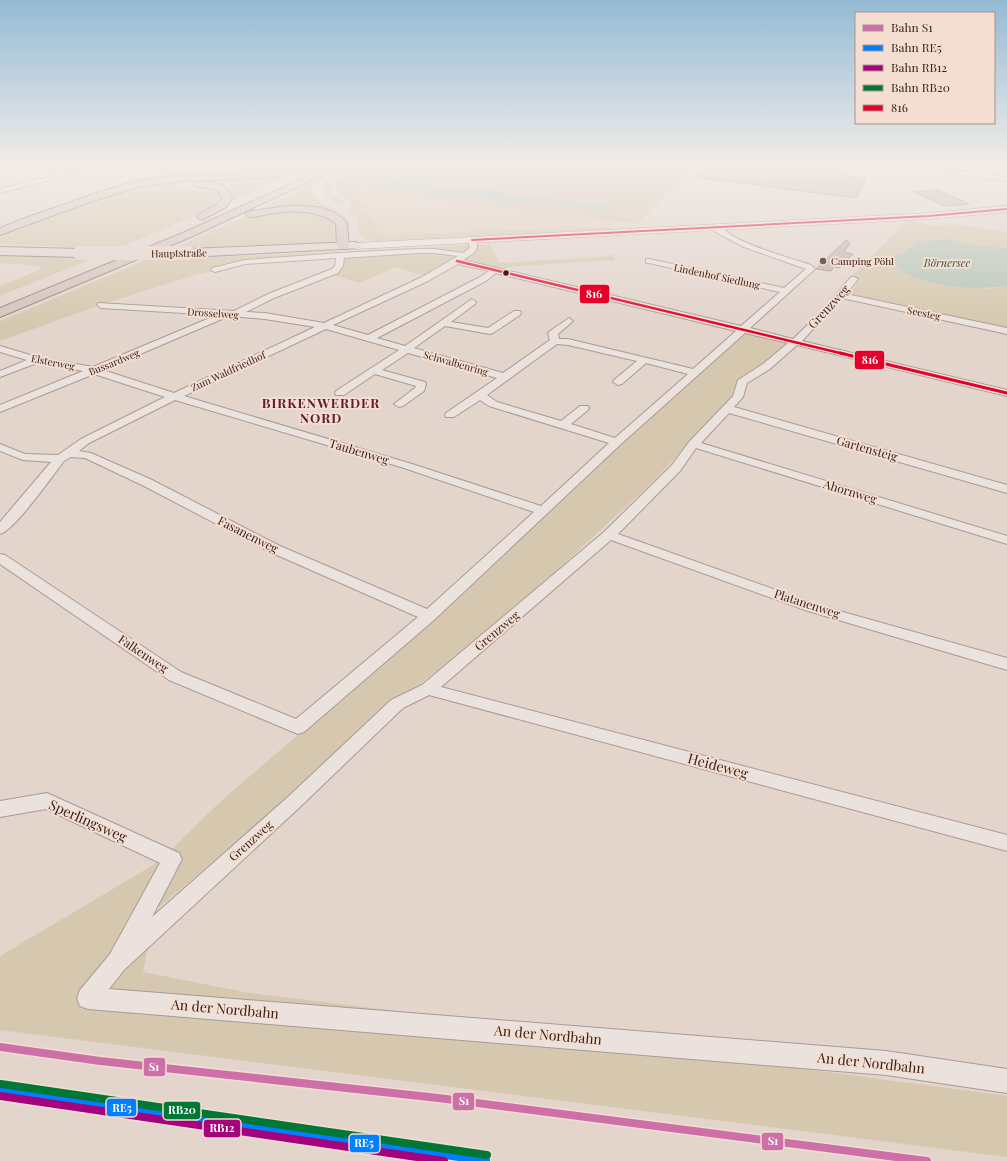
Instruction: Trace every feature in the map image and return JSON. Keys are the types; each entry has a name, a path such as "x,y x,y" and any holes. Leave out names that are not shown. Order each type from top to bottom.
{"highway":[{"path":"0,232 34,219"},
{"path":"0,235 36,219"},
{"path":"185,231 202,219"},
{"path":"0,303 185,231 210,219"},
{"path":"0,313 213,219"},
{"path":"185,231 230,219"},
{"path":"336,219 341,223 342,251"},
{"path":"354,234 356,246"}],"main road":[{"name":"Hauptstraße","path":"0,251 188,253 342,251 356,246 867,219"}],"street":[{"path":"429,616 694,372 811,269 755,248 720,232 714,227"},
{"path":"461,258 474,248 472,240"},
{"name":"Hauptstraße","path":"215,270 250,261 342,251 423,251 461,258"},
{"name":"Bussardweg","path":"0,409 232,314 271,296 335,271 339,266 342,251"},
{"path":"461,258 495,270 1007,393"},
{"name":"Zum Waldfriedhof","path":"0,530 64,456 85,441 175,396 425,278 461,258"},
{"name":"Lindenhof Siedlung","path":"649,261 785,291"},
{"path":"370,338 483,279 495,270"},
{"name":"Grenzweg","path":"88,998 116,963 295,801 397,704 428,688 609,535 676,468 693,444 738,397 742,382 758,373 796,342 841,295 854,279"},
{"name":"Seesteg","path":"841,295 1007,331"},
{"name":"Schwalbenring","path":"340,393 408,349 472,302"},
{"name":"Drosselweg","path":"101,305 278,317 325,326"},
{"path":"443,323 490,331 517,314"},
{"name":"Schwalbenring","path":"450,415 555,341 553,333 569,321"},
{"name":"Schwalbenring","path":"325,326 505,377"},
{"path":"555,341 568,342 694,372"},
{"name":"Elsterweg","path":"0,349 36,360 93,370 175,396"},
{"path":"0,374 36,360"},
{"path":"618,382 643,361"},
{"path":"374,371 421,384 420,389 399,404"},
{"path":"480,395 494,404 617,442"},
{"name":"Taubenweg","path":"175,396 458,482 534,507 542,512"},
{"path":"563,425 584,408"},
{"name":"Gartensteig","path":"728,408 1007,489"},
{"name":"Ahornweg","path":"693,444 1007,540"},
{"name":"Fasanenweg","path":"0,447 23,457 87,455 148,483 274,549 429,616"},
{"name":"Platanenweg","path":"609,535 813,608 1007,664"},
{"name":"Falkenweg","path":"0,558 175,676 298,727 429,616"},
{"name":"Heideweg","path":"428,688 1007,843"},
{"name":"Sperlingsweg","path":"0,809 47,801 172,859"},
{"name":"Grenzweg","path":"116,963 172,859"},
{"name":"An der Nordbahn","path":"88,998 886,1063 1007,1081"}],"shaded area":[{"path":"19,219 29,219 10,225 5,224"},
{"path":"42,219 187,219 116,249 0,244 0,238"},
{"path":"239,219 329,219 334,225 335,231 335,241 331,243 257,248 172,249"},
{"path":"357,219 372,219 376,230 381,236 613,227 610,231 375,241 368,240 360,235"},
{"path":"372,219 596,219 619,222 613,227 381,236 375,230"},
{"path":"597,219 641,219 636,224"},
{"path":"909,220 935,226 951,224 1007,232 1007,248 967,244 948,239 919,241 903,253 889,258 986,289 1007,286 1007,330 848,295 857,284 846,281"},
{"path":"490,244 499,263 608,256 612,254 616,260 509,267 500,271 458,261 474,245"},
{"path":"473,245 464,255 442,251 271,259 195,275 100,305 0,341 0,321 151,258 245,256"},
{"path":"417,251 463,255 428,277 396,267 360,283 329,274 336,271 341,256"},
{"path":"0,254 94,258 0,296 0,286 42,268 40,266 0,263"},
{"path":"745,330 790,341 767,364 740,382 733,399 647,487 525,600 403,698 155,911 143,972 249,993 503,1024 745,1061 1007,1096 1007,1157 0,1030 0,956 160,861 219,803 382,662"}],"water":[{"name":"Börnersee","path":"948,239 967,244 1007,248 1007,286 969,288 929,282 905,273 889,258 903,253 919,241"}],"building":[{"path":"846,240 850,243 844,252 853,254 839,268 834,267 831,271 816,269"}],"rail line":[{"name":"S1","path":"0,1047 100,1061 438,1098 927,1161"},
{"name":"RB20","path":"1,1084 487,1155"},
{"name":"RE5","path":"0,1090 486,1161"},
{"name":"RB12","path":"0,1096 444,1161"}],"transit line":[{"name":"816","path":"472,240 868,219"},
{"name":"816","path":"457,261 1007,393"}],"place":[{"name":"Camping Pöhl","path":"823,261"}],"district":[{"name":"BIRKENWERDER NORD","path":"321,410"}]}
